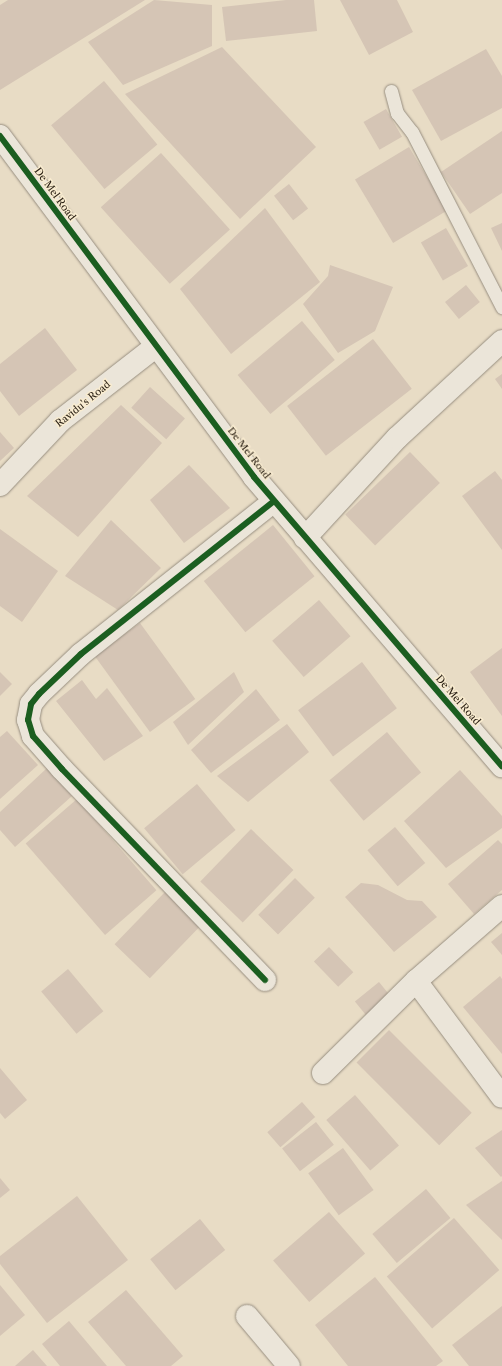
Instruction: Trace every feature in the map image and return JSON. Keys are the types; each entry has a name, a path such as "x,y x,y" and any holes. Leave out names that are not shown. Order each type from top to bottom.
{"street":[{"name":"De Mel Road","path":"0,136 155,347 274,501 502,766"},
{"path":"305,538 397,438 502,341"},
{"name":"Ravidu's Road","path":"0,485 60,421 155,347"},
{"path":"265,980 62,769 33,736 28,720 31,704 39,694 81,654 274,501"},
{"path":"323,1073 416,981 502,906"},
{"path":"416,981 502,1097"},
{"path":"247,1316 290,1366"}],"lane":[{"path":"391,91 397,113 412,132 502,307"}],"building":[{"path":"8,0 145,0 0,90 0,5"},
{"path":"154,0 212,5 212,46 123,85 88,42"},
{"path":"286,0 314,0 317,31 226,41 222,7"},
{"path":"340,0 397,0 413,32 369,55"},
{"path":"222,47 316,147 240,219 125,94"},
{"path":"486,49 502,76 502,108 441,141 412,90"},
{"path":"104,81 157,145 104,189 51,125"},
{"path":"386,109 402,137 379,150 363,122"},
{"path":"502,131 502,193 470,214 441,172"},
{"path":"409,147 447,210 393,243 355,179"},
{"path":"161,153 230,230 170,284 101,207"},
{"path":"289,184 308,208 293,220 274,196"},
{"path":"265,208 320,282 231,354 180,289"},
{"path":"502,223 502,251 491,228"},
{"path":"446,228 468,266 443,281 421,242"},
{"path":"330,265 393,287 375,331 338,353 303,304 328,276"},
{"path":"466,285 480,302 459,319 445,302"},
{"path":"302,321 335,360 270,414 238,375"},
{"path":"45,328 77,370 19,416 0,391 0,364"},
{"path":"373,339 412,389 326,456 287,406"},
{"path":"502,374 502,389 495,379"},
{"path":"150,387 185,418 166,439 131,408"},
{"path":"121,405 162,443 78,537 27,496"},
{"path":"0,432 14,448 0,461"},
{"path":"410,452 440,483 375,545 345,515"},
{"path":"189,465 230,508 184,543 150,500"},
{"path":"495,471 502,480 502,550 462,496"},
{"path":"111,520 161,568 118,610 65,576"},
{"path":"273,525 315,576 245,632 204,581"},
{"path":"0,529 58,571 22,622 0,606"},
{"path":"319,600 350,636 304,677 272,641"},
{"path":"140,623 195,699 150,732 95,656"},
{"path":"502,648 502,716 470,672"},
{"path":"362,662 397,708 333,756 298,710"},
{"path":"0,672 12,684 0,696"},
{"path":"234,672 244,692 188,745 173,722"},
{"path":"82,680 96,699 107,688 143,736 104,761 56,701"},
{"path":"256,689 280,720 211,773 191,750"},
{"path":"287,724 309,752 248,802 217,776"},
{"path":"7,731 38,765 0,799 0,737"},
{"path":"387,732 421,773 364,821 330,780"},
{"path":"47,768 72,796 15,847 0,830 0,812"},
{"path":"460,770 502,816 502,828 446,868 404,821"},
{"path":"197,784 236,830 183,874 144,828"},
{"path":"77,799 156,890 105,935 26,844"},
{"path":"395,827 425,863 398,886 367,850"},
{"path":"251,829 293,870 243,922 200,882"},
{"path":"498,840 502,844 502,890 474,914 448,884"},
{"path":"295,878 315,898 278,935 258,915"},
{"path":"361,883 378,885 407,900 422,901 437,917 394,952 345,897"},
{"path":"166,891 201,925 150,978 115,944"},
{"path":"502,933 502,955 491,942"},
{"path":"329,947 353,972 338,987 314,962"},
{"path":"68,969 103,1011 77,1034 41,991"},
{"path":"500,976 502,979 502,1054 463,1007"},
{"path":"379,982 391,997 367,1016 355,1002"},
{"path":"389,1030 472,1113 439,1145 356,1063"},
{"path":"0,1068 27,1100 5,1119 0,1113"},
{"path":"355,1095 399,1146 370,1170 326,1120"},
{"path":"302,1102 315,1117 280,1147 267,1132"},
{"path":"316,1122 334,1145 300,1171 282,1148"},
{"path":"502,1130 502,1176 501,1177 475,1148"},
{"path":"343,1148 374,1190 339,1215 308,1173"},
{"path":"0,1178 10,1190 0,1198"},
{"path":"502,1181 502,1240 466,1205"},
{"path":"426,1189 450,1218 397,1263 372,1234"},
{"path":"77,1196 128,1260 47,1323 0,1264 0,1256"},
{"path":"329,1212 365,1254 309,1302 273,1261"},
{"path":"454,1218 499,1270 432,1328 387,1276"},
{"path":"200,1219 225,1250 175,1290 150,1259"},
{"path":"375,1277 443,1361 436,1366 348,1366 315,1325"},
{"path":"0,1285 25,1315 0,1336"},
{"path":"126,1290 183,1356 171,1366 126,1366 88,1322"},
{"path":"502,1306 502,1366 469,1366 452,1345"},
{"path":"69,1321 107,1366 60,1366 42,1344"},
{"path":"33,1350 47,1366 15,1366"}],"cycle path":[{"path":"0,136 254,477 502,766"},
{"path":"265,980 62,769 33,736 28,720 31,704 39,694 81,654 274,501"}]}
